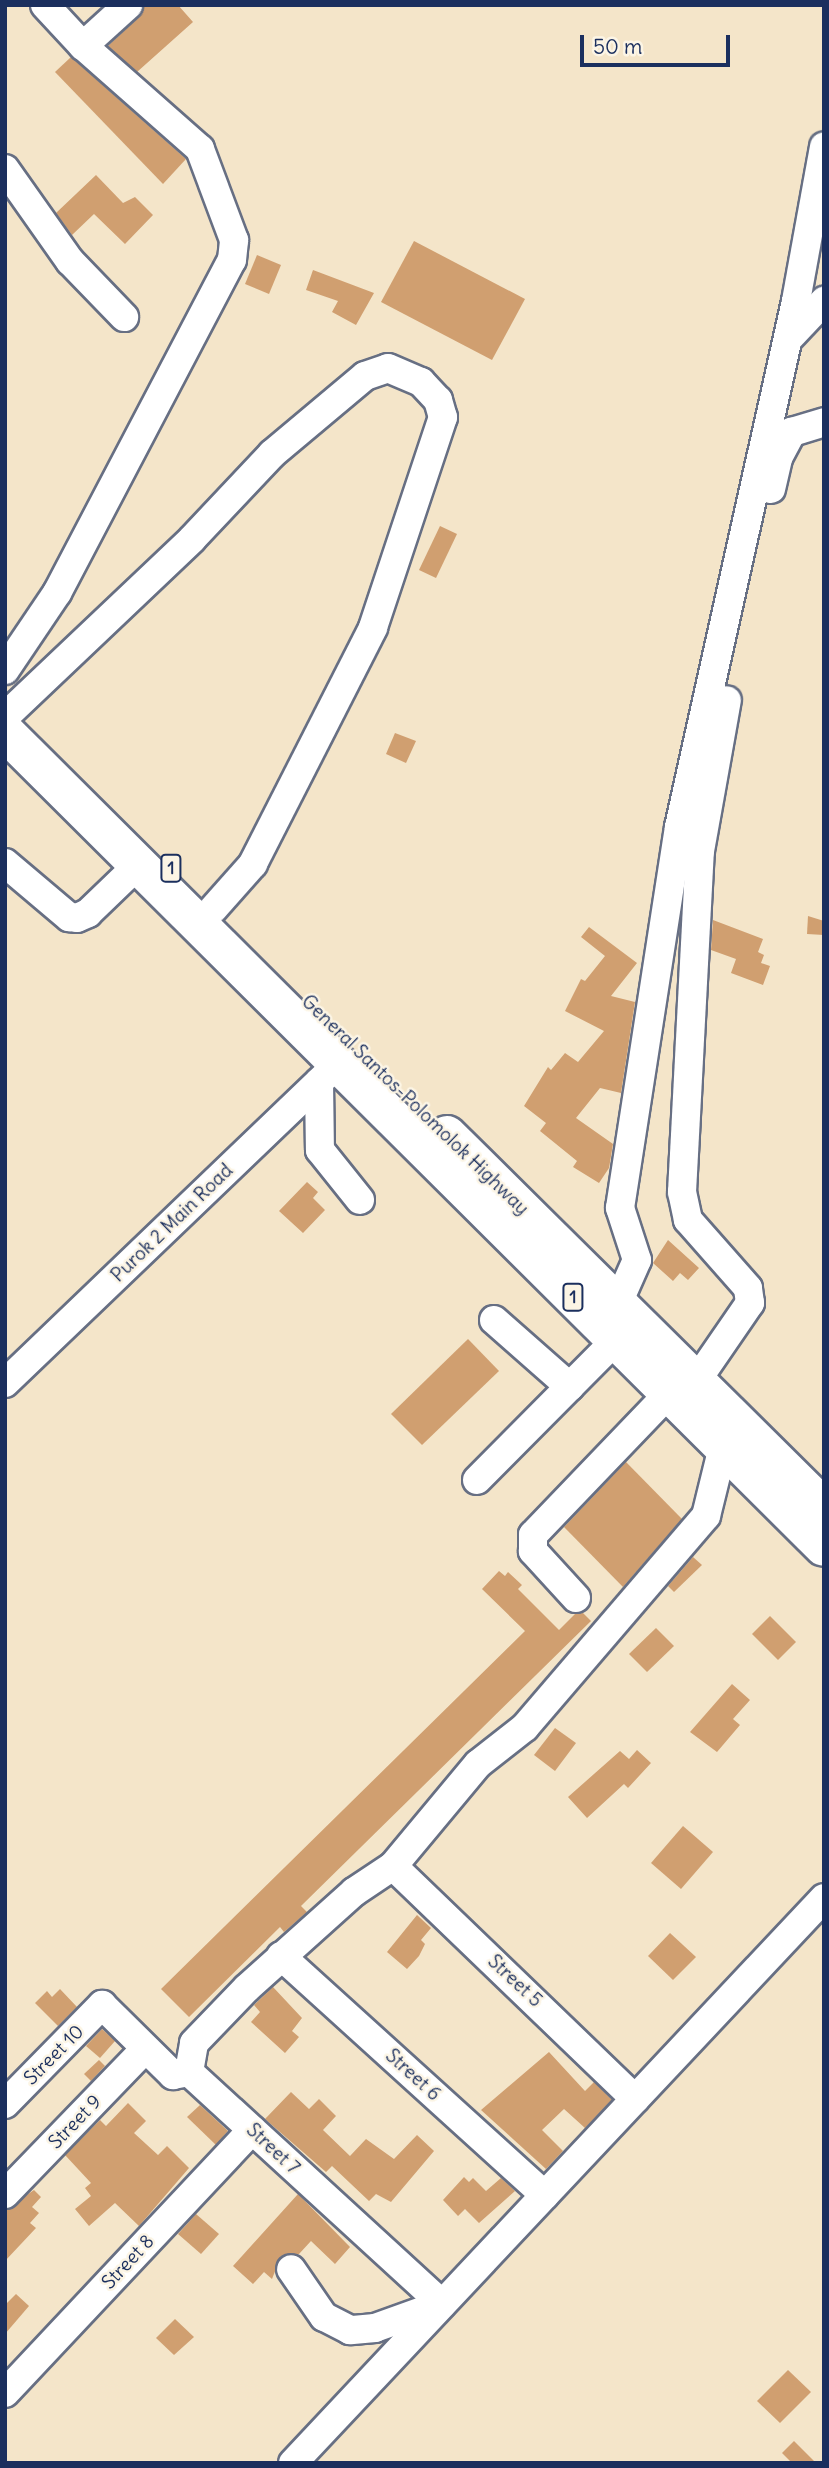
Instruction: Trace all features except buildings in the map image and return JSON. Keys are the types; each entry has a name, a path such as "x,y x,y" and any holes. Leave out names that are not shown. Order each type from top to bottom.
{"highway":[{"name":"General Santos-Polomolok Highway","path":"8,715 213,909 617,1321 682,1393 824,1508"},
{"name":"1","path":"8,715 329,1073 617,1321"},
{"name":"1","path":"682,1393 723,1447 824,1547"}],"street":[{"path":"5,670 57,593 232,260 234,240 200,149 83,46 46,5"},
{"path":"83,46 128,5"},
{"path":"477,1480 570,1387 617,1321 637,1260 620,1208 679,827 786,342 824,147"},
{"path":"5,169 70,261 124,317"},
{"path":"786,342 824,301"},
{"path":"8,715 192,539 272,454 365,376 388,368 421,383 439,400 443,417 373,628 253,864 213,909"},
{"path":"576,1598 533,1551 533,1535 682,1393 750,1303 748,1288 695,1231 684,1206 690,1011 704,821 778,458 792,432 824,422"},
{"path":"5,863 69,917 77,918 88,913 139,864"},
{"path":"329,1073 320,1150 360,1200"},
{"name":"Purok 2 Main Road","path":"5,1383 329,1073"},
{"path":"494,1320 570,1387"},
{"path":"189,2072 194,2043 247,1988 354,1892 393,1866 478,1764 525,1727 706,1516 723,1447"},
{"name":"Street 5","path":"393,1866 635,2099"},
{"path":"293,2463 824,1898"},
{"name":"Street 6","path":"281,1955 545,2195"},
{"name":"Street 7","path":"102,2005 144,2050 173,2075 189,2072 442,2304"},
{"name":"Street 10","path":"5,2104 102,2005"},
{"name":"Street 9","path":"5,2194 144,2050"},
{"name":"Street 8","path":"5,2393 251,2130"},
{"path":"291,2269 324,2318 350,2330 375,2328 442,2304"}]}
